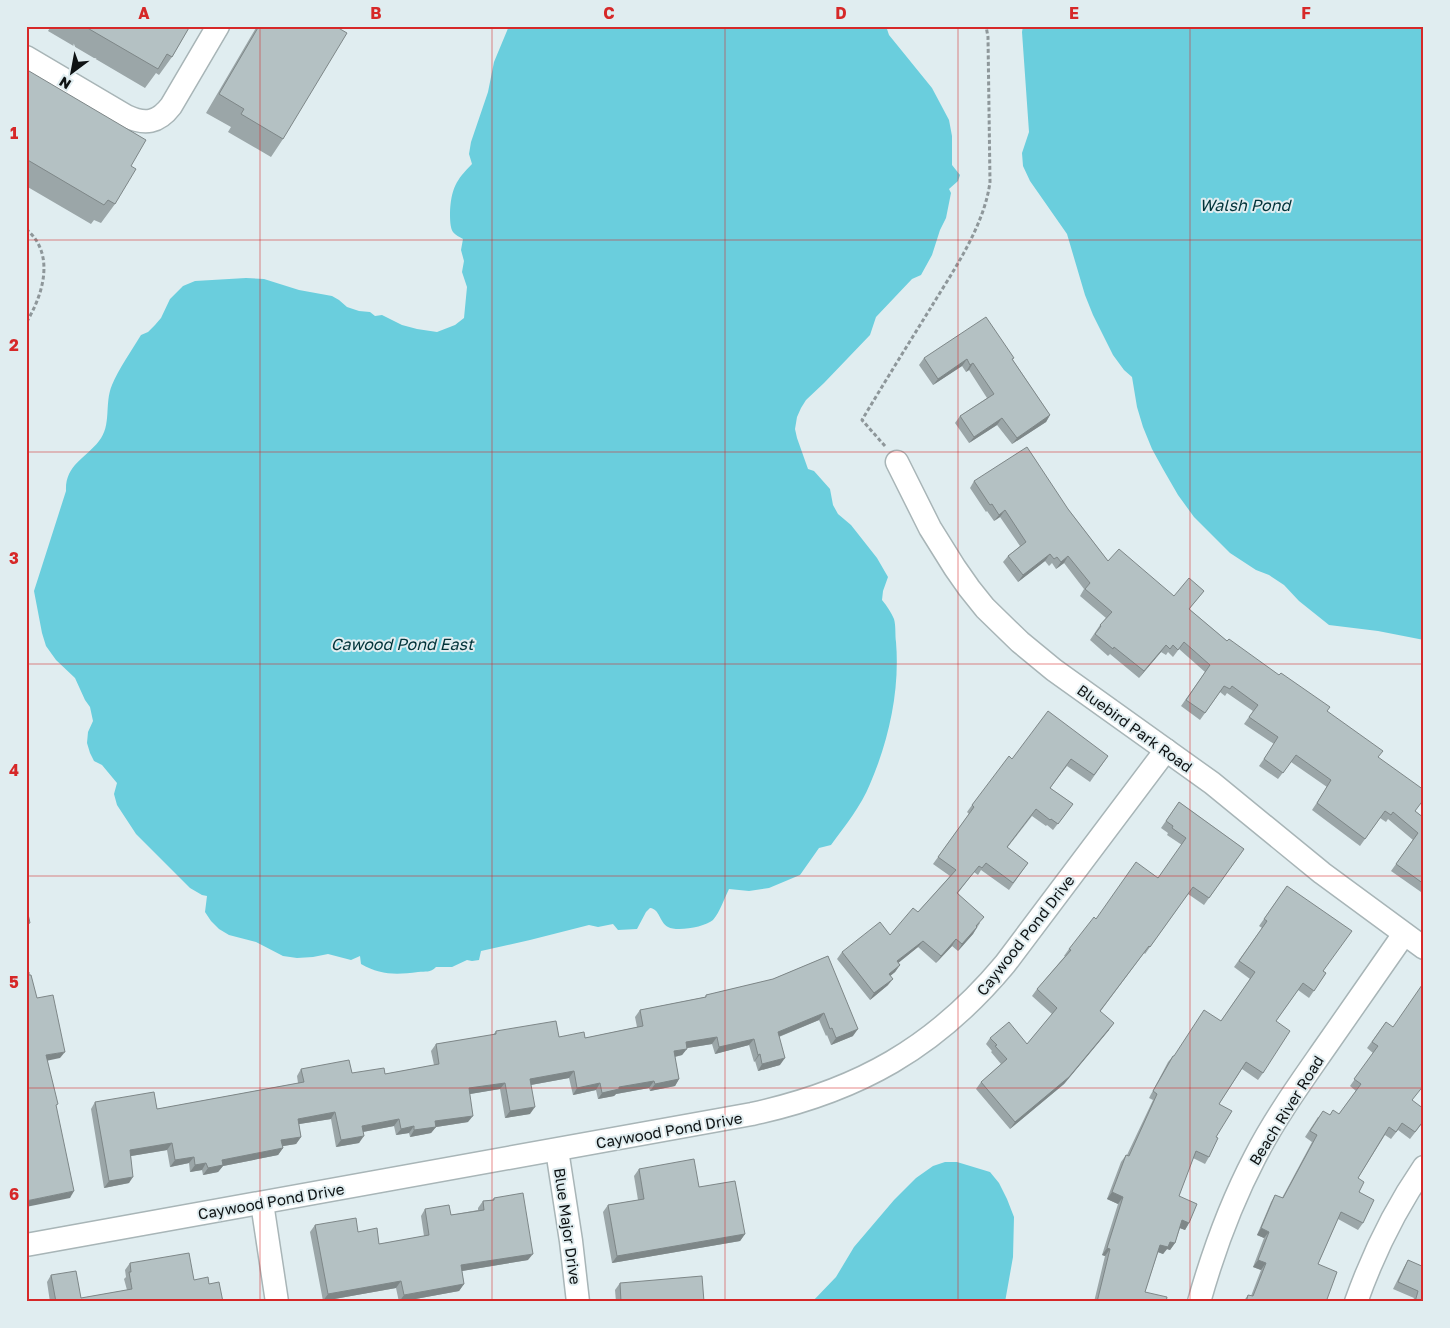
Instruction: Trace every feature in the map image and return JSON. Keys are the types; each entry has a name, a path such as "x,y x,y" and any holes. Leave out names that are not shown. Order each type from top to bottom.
{"street":[{"path":"26,57 126,116 148,122 162,117 171,106 218,26"},
{"name":"Bluebird Park Road","path":"897,462 942,549 969,588 990,613 1020,642 1233,799 1322,873 1424,948"},
{"name":"Caywood Pond Drive","path":"26,1245 752,1114 789,1106 838,1089 896,1060 963,1010 1005,964 1166,750"},
{"name":"Beach River Road","path":"1199,1302 1227,1218 1256,1155 1303,1079 1404,934"},
{"name":"Blue Major Drive","path":"557,1150 578,1302"},
{"path":"1356,1302 1391,1220 1424,1167"},
{"path":"262,1203 278,1302"}],"path":[{"path":"897,462 862,420 960,259 985,208 990,182 988,37 986,26"},
{"path":"26,229 39,246 45,262 43,282 33,311 26,323"}],"water":[{"name":"Cawood Pond East","path":"509,26 886,26 889,35 932,88 949,120 952,136 952,165 960,175 958,181 949,189 951,193 946,218 932,255 921,275 912,279 876,317 870,335 806,400 797,417 795,429 808,469 814,471 830,489 833,505 838,514 851,525 877,558 888,577 882,600 894,619 897,660 895,696 888,732 877,767 862,800 831,845 819,848 800,875 769,888 749,891 729,889 713,920 704,925 684,929 668,927 656,911 650,908 637,929 618,930 613,924 598,927 589,925 481,951 479,960 467,960 452,967 436,967 428,971 402,974 382,972 368,968 361,964 360,956 351,960 328,954 297,958 283,956 256,942 229,935 219,929 205,912 207,896 190,888 136,834 117,805 114,794 117,783 102,765 94,761 90,753 87,743 88,732 93,721 90,707 75,678 56,660 46,646 34,591 72,468 94,447 103,435 107,421 108,400 115,379 141,335 148,332 161,318 170,299 183,286 195,281 246,278 264,279 299,290 332,296 347,307 370,312 375,316 382,315 402,325 437,332 455,325 464,318 467,287 462,272 464,261 461,250 463,239 454,233 451,228 452,197 458,180 472,164 469,154 471,142 488,92 494,62"},
{"name":"Walsh Pond","path":"1023,26 1424,26 1424,640 1378,631 1329,625 1299,601 1284,585 1230,553 1194,517 1178,495 1152,449 1143,427 1137,407 1132,377 1113,355 1093,315 1085,295 1067,234 1030,181 1023,166 1022,153 1029,132"},
{"path":"945,1162 957,1162 990,1172 999,1183 1007,1199 1014,1217 1013,1257 1005,1302 812,1302 836,1277 854,1247 894,1200 916,1178 933,1166"}],"building":[{"path":"84,26 190,26 172,57 167,54 158,69"},
{"path":"259,26 335,26 347,33 283,139 241,114 244,109 219,94"},
{"path":"29,71 146,140 131,166 136,169 115,204 108,200 104,205 26,159 26,75"},
{"path":"986,317 1050,415 1017,438 1002,418 974,437 960,416 994,394 973,363 970,365 967,359 938,379 924,358"},
{"path":"1027,447 1068,509 1108,561 1119,549 1174,596 1189,578 1204,591 1189,609 1227,641 1229,639 1279,675 1281,673 1330,707 1327,711 1383,751 1378,757 1424,790 1424,799 1415,811 1424,818 1424,884 1396,864 1418,833 1393,812 1391,815 1385,811 1365,839 1317,803 1331,780 1296,755 1283,773 1264,759 1278,737 1249,717 1258,705 1232,686 1230,689 1224,686 1205,713 1186,700 1210,665 1184,642 1178,650 1173,645 1170,649 1166,645 1144,671 1095,634 1100,625 1112,612 1085,589 1090,583 1068,556 1061,562 1057,557 1054,559 1050,554 1023,575 1008,556 1026,542 1005,510 999,515 974,481"},
{"path":"1048,711 1108,756 1094,775 1071,759 1050,788 1073,804 1058,824 1036,809 1007,847 1028,863 1013,883 986,863 982,868 979,866 957,893 984,917 962,944 956,939 941,956 923,941 897,961 900,965 889,974 893,979 874,993 842,952 880,922 890,935 913,908 918,912 956,870 938,857 974,807 972,805 1009,756 1012,759"},
{"path":"1179,802 1244,849 1209,898 1193,887 1150,947 1100,1011 1114,1023 1069,1077 1015,1122 981,1082 1007,1059 990,1038 1009,1022 1027,1044 1057,1008 1037,989 1071,950 1069,949 1094,917 1096,919 1136,862 1158,878 1186,838 1166,821"},
{"path":"1287,886 1352,931 1323,971 1326,973 1314,991 1303,983 1276,1021 1290,1031 1263,1073 1246,1062 1219,1104 1232,1111 1216,1137 1218,1138 1209,1157 1196,1151 1179,1196 1197,1204 1189,1223 1182,1220 1175,1243 1170,1242 1168,1247 1160,1245 1145,1292 1167,1297 1166,1302 1097,1302 1110,1249 1107,1248 1123,1197 1112,1192 1126,1155 1129,1156 1157,1094 1153,1091 1173,1056 1204,1010 1221,1021 1255,972 1239,961 1267,921 1264,919"},
{"path":"26,905 30,923 26,924"},
{"path":"828,956 858,1029 836,1038 832,1028 830,1029 824,1013 778,1032 785,1058 762,1064 754,1039 719,1047 717,1037 686,1042 687,1049 674,1051 679,1079 655,1084 654,1081 619,1087 619,1089 602,1093 600,1083 577,1088 574,1071 530,1079 535,1107 510,1111 505,1083 469,1088 473,1116 435,1121 436,1127 414,1130 414,1126 401,1129 399,1119 362,1126 364,1136 341,1140 335,1112 298,1119 301,1137 281,1140 283,1148 222,1160 223,1165 208,1168 206,1163 195,1165 194,1157 175,1160 172,1143 130,1150 133,1177 109,1181 95,1102 154,1092 157,1109 304,1082 301,1069 349,1060 352,1073 384,1068 385,1074 439,1064 436,1044 556,1021 559,1037 584,1032 585,1038 643,1026 640,1010 706,997 706,995 773,979"},
{"path":"26,968 29,975 31,975 37,998 53,995 65,1052 46,1055 58,1104 56,1105 74,1191 26,1201"},
{"path":"1422,985 1424,986 1424,1085 1412,1100 1424,1109 1424,1120 1415,1132 1402,1123 1396,1132 1389,1127 1358,1178 1364,1182 1359,1192 1374,1200 1363,1223 1341,1212 1318,1264 1337,1272 1326,1302 1246,1302 1248,1295 1253,1296 1266,1263 1258,1260 1269,1232 1261,1228 1275,1195 1283,1198 1317,1135 1310,1131 1323,1111 1330,1115 1333,1110 1339,1114 1361,1084 1354,1079 1378,1046 1372,1042 1386,1022 1393,1027"},
{"path":"694,1159 699,1187 735,1181 745,1234 617,1256 608,1205 644,1199 639,1169"},
{"path":"523,1193 533,1254 461,1265 464,1284 404,1295 401,1281 328,1294 315,1225 356,1218 358,1232 377,1228 379,1244 429,1235 425,1209 449,1205 451,1215 484,1210 483,1201"},
{"path":"189,1253 194,1280 208,1277 209,1284 219,1282 223,1302 56,1302 51,1275 76,1271 81,1298 132,1289 129,1272 131,1272 130,1263"},
{"path":"1408,1260 1424,1267 1424,1302 1415,1302 1418,1291 1398,1282"},
{"path":"702,1276 704,1302 621,1302 620,1283"}]}
